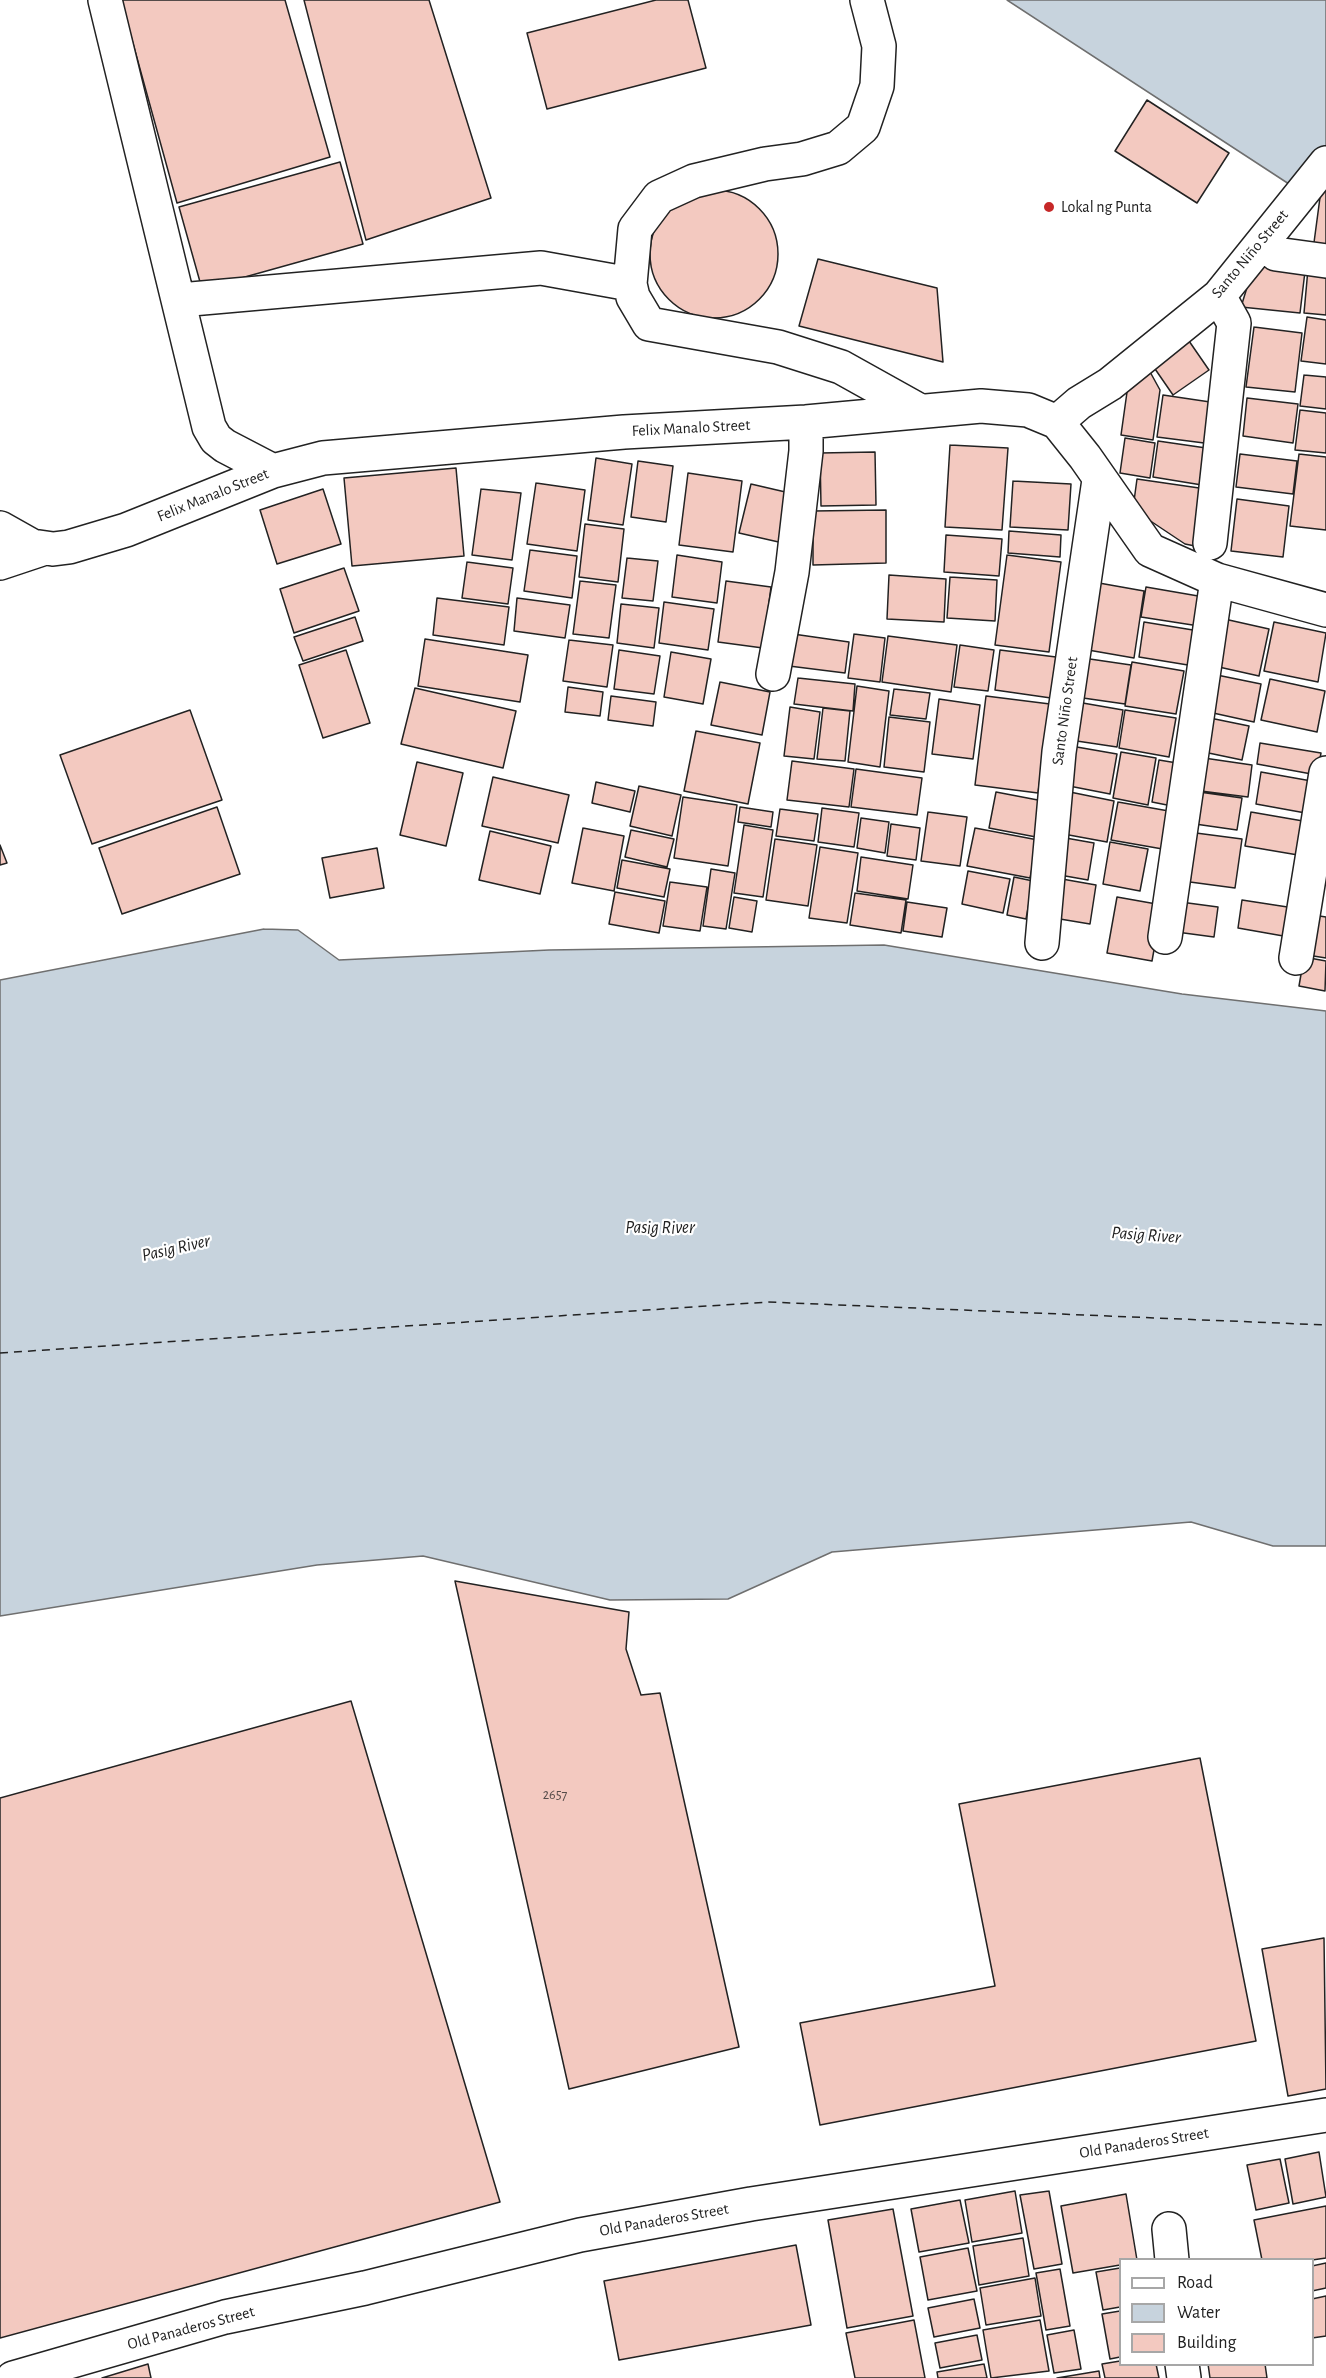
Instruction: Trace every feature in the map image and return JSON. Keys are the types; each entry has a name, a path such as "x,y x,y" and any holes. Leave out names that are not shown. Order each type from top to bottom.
{"street":[{"path":"105,0 212,433 225,446 273,471"},
{"path":"867,0 879,46 877,86 863,127 838,148 802,159 765,164 694,181 659,197 635,229 630,284 633,297 649,324 778,347 841,367 920,411"},
{"name":"Santo Niño Street","path":"1057,422 1079,403 1110,384 1219,296 1326,163"},
{"path":"1276,254 1326,261"},
{"path":"180,300 541,268 630,284"},
{"path":"1210,543 1234,323 1219,296"},
{"name":"Felix Manalo Street","path":"0,528 42,549 69,547 126,530 273,471 323,458 624,432 806,422 981,406 1028,410 1057,422 1085,457 1150,550 1217,579 1326,610"},
{"path":"773,674 792,572 806,451 806,422"},
{"name":"Santo Niño Street","path":"1042,943 1059,752 1099,480"},
{"path":"0,563 42,549"},
{"path":"1165,937 1217,579"},
{"path":"1296,958 1326,773"},
{"name":"Old Panaderos Street","path":"13,2378 225,2317 365,2288 580,2235 751,2204 1326,2115"}],"water":[{"path":"1007,0 1326,0 1326,190 1289,184"},
{"name":"Pasig River","path":"264,929 298,930 339,960 549,950 884,945 1182,994 1326,1011 1326,1546 1273,1546 1191,1522 832,1552 728,1599 610,1600 423,1556 317,1565 0,1616 0,980"}],"building":[{"path":"121,0 285,0 330,157 177,203"},
{"path":"304,0 429,0 491,198 366,240"},
{"path":"656,0 688,0 706,68 547,109 527,33"},
{"path":"1147,100 1229,153 1197,203 1115,151"},
{"path":"340,162 363,244 202,289 179,207"},
{"path":"714,190 739,194 760,208 774,229 778,254 774,279 760,300 739,314 714,318 689,314 668,300 654,279 650,254 654,229 668,208 689,194"},
{"path":"1321,190 1326,191 1326,252 1313,250"},
{"path":"1262,257 1306,263 1300,313 1241,307 1249,281"},
{"path":"818,259 937,288 943,362 799,326"},
{"path":"1308,269 1326,271 1326,315 1304,313"},
{"path":"1307,317 1326,320 1326,364 1301,361"},
{"path":"1254,327 1302,333 1295,392 1246,387"},
{"path":"1189,341 1209,370 1173,395 1153,366"},
{"path":"1149,370 1160,390 1153,440 1121,435 1128,385"},
{"path":"1304,375 1326,377 1326,409 1300,406"},
{"path":"1163,395 1217,403 1212,444 1157,437"},
{"path":"1247,398 1298,404 1293,443 1243,436"},
{"path":"1300,410 1326,413 1326,453 1295,450"},
{"path":"1125,438 1155,443 1150,478 1120,473"},
{"path":"1158,441 1213,449 1208,486 1153,477"},
{"path":"950,445 1008,448 1002,530 945,527"},
{"path":"875,452 876,505 821,506 820,453"},
{"path":"1240,454 1297,461 1293,494 1236,487"},
{"path":"1299,454 1326,457 1326,530 1290,526"},
{"path":"596,458 632,464 623,525 588,520"},
{"path":"638,461 673,466 666,522 631,517"},
{"path":"456,468 464,556 352,566 344,478"},
{"path":"688,473 742,481 733,552 679,545"},
{"path":"1137,479 1213,490 1205,548 1185,544 1146,518 1134,501"},
{"path":"1013,481 1071,484 1068,530 1010,527"},
{"path":"536,483 585,490 577,551 527,544"},
{"path":"751,484 794,494 783,543 739,533"},
{"path":"323,489 341,544 277,564 260,510"},
{"path":"481,489 521,493 512,560 472,555"},
{"path":"1237,499 1289,506 1283,557 1231,551"},
{"path":"886,510 886,563 813,565 813,511"},
{"path":"585,524 624,529 618,582 579,577"},
{"path":"1009,531 1061,535 1060,557 1008,553"},
{"path":"946,535 1002,539 999,576 944,572"},
{"path":"530,550 577,556 572,598 524,591"},
{"path":"677,555 722,562 717,603 672,597"},
{"path":"1007,555 1061,562 1049,652 995,645"},
{"path":"627,558 658,561 653,601 622,598"},
{"path":"467,562 513,568 508,604 462,598"},
{"path":"344,568 359,611 294,633 280,589"},
{"path":"889,575 946,579 944,622 887,619"},
{"path":"950,577 997,580 995,621 947,618"},
{"path":"580,581 616,585 609,638 573,634"},
{"path":"726,581 771,587 763,648 718,642"},
{"path":"1099,583 1144,591 1134,658 1088,650"},
{"path":"1146,587 1204,597 1199,626 1141,617"},
{"path":"437,598 509,607 504,645 433,635"},
{"path":"517,598 570,605 565,638 514,631"},
{"path":"664,602 714,609 708,650 659,643"},
{"path":"621,604 659,608 654,648 617,643"},
{"path":"355,617 363,641 303,661 294,637"},
{"path":"1220,618 1269,629 1259,676 1210,665"},
{"path":"1144,622 1199,631 1194,666 1139,657"},
{"path":"1274,622 1326,633 1318,682 1264,671"},
{"path":"793,634 849,642 845,673 789,666"},
{"path":"854,634 885,638 880,682 848,678"},
{"path":"888,636 957,645 951,692 882,682"},
{"path":"425,639 528,655 520,702 418,686"},
{"path":"569,640 613,645 607,687 563,681"},
{"path":"960,645 994,650 988,691 954,687"},
{"path":"346,650 370,723 323,738 299,665"},
{"path":"619,650 660,656 654,694 614,689"},
{"path":"1000,650 1056,657 1051,698 995,690"},
{"path":"671,652 711,659 703,704 664,697"},
{"path":"1083,658 1131,665 1125,704 1076,697"},
{"path":"1132,662 1184,671 1176,714 1125,706"},
{"path":"1212,674 1261,684 1254,722 1204,711"},
{"path":"798,678 855,684 853,711 794,704"},
{"path":"1270,679 1325,691 1317,732 1261,720"},
{"path":"720,682 770,692 762,735 711,725"},
{"path":"857,686 889,691 880,767 848,762"},
{"path":"568,687 603,692 600,716 565,712"},
{"path":"415,688 516,711 503,768 401,744"},
{"path":"894,689 930,693 926,719 890,715"},
{"path":"611,696 656,702 653,726 608,720"},
{"path":"986,696 1050,704 1038,793 975,785"},
{"path":"939,699 980,705 973,759 932,754"},
{"path":"1077,702 1123,710 1117,747 1070,740"},
{"path":"790,707 820,712 814,759 784,756"},
{"path":"823,708 850,711 845,761 817,759"},
{"path":"190,710 222,800 92,844 60,755"},
{"path":"1125,710 1176,718 1169,757 1119,748"},
{"path":"889,717 930,722 924,772 884,767"},
{"path":"1205,717 1249,726 1242,760 1199,751"},
{"path":"696,731 760,743 748,804 684,791"},
{"path":"1260,743 1321,753 1317,775 1257,764"},
{"path":"1071,746 1117,754 1110,794 1064,785"},
{"path":"1121,752 1156,758 1148,805 1113,798"},
{"path":"1197,757 1252,765 1248,797 1193,790"},
{"path":"1159,760 1189,765 1182,808 1152,802"},
{"path":"792,761 854,769 849,807 787,800"},
{"path":"417,762 463,773 446,846 400,835"},
{"path":"856,769 922,778 917,815 851,807"},
{"path":"1261,772 1317,782 1311,814 1256,804"},
{"path":"493,777 569,795 558,843 482,826"},
{"path":"596,782 635,791 630,812 592,803"},
{"path":"639,786 681,795 672,836 630,826"},
{"path":"1065,791 1114,801 1107,842 1058,833"},
{"path":"1192,791 1242,798 1237,830 1188,823"},
{"path":"996,792 1043,801 1036,837 989,828"},
{"path":"683,797 737,805 728,866 674,858"},
{"path":"1118,802 1180,813 1174,851 1111,840"},
{"path":"217,807 240,874 122,914 99,848"},
{"path":"740,807 773,812 771,827 738,822"},
{"path":"822,808 859,813 854,847 818,842"},
{"path":"780,809 818,814 814,841 776,836"},
{"path":"928,812 967,817 960,866 921,861"},
{"path":"1251,812 1303,821 1298,855 1245,846"},
{"path":"861,818 889,822 885,853 857,848"},
{"path":"891,824 920,828 916,860 887,856"},
{"path":"744,825 773,830 763,897 734,893"},
{"path":"583,828 624,836 614,891 572,883"},
{"path":"975,828 1038,840 1030,878 967,866"},
{"path":"631,830 674,839 667,867 625,857"},
{"path":"490,831 551,846 540,894 479,880"},
{"path":"1196,833 1242,839 1235,888 1190,882"},
{"path":"1060,837 1094,843 1088,880 1054,874"},
{"path":"775,839 817,845 808,906 766,900"},
{"path":"1110,842 1148,849 1140,891 1103,884"},
{"path":"0,845 7,863 0,865"},
{"path":"820,847 858,853 847,923 809,918"},
{"path":"377,848 384,888 330,898 322,858"},
{"path":"861,857 913,865 908,899 857,891"},
{"path":"622,860 670,869 664,897 617,888"},
{"path":"711,869 735,873 726,929 703,926"},
{"path":"968,871 1010,879 1003,913 962,904"},
{"path":"1014,877 1033,881 1026,919 1007,915"},
{"path":"1062,879 1096,885 1090,924 1054,918"},
{"path":"670,882 707,887 700,931 663,926"},
{"path":"615,892 665,901 659,933 609,924"},
{"path":"855,893 906,900 901,933 850,925"},
{"path":"734,897 757,901 752,932 729,928"},
{"path":"1117,897 1162,905 1152,961 1107,953"},
{"path":"1242,900 1294,908 1289,937 1238,928"},
{"path":"1173,901 1218,907 1214,937 1169,931"},
{"path":"907,902 947,908 942,937 903,931"},
{"path":"1307,914 1326,917 1326,958 1301,954"},
{"path":"1304,957 1326,961 1325,991 1299,986"},
{"path":"455,1581 629,1612 626,1649 641,1695 660,1693 739,2047 569,2089"},
{"path":"351,1701 500,2202 0,2338 0,1798"},
{"path":"1200,1758 1256,2041 820,2125 800,2023 995,1986 959,1804"},
{"path":"1324,1938 1326,2089 1288,2096 1262,1949"},
{"path":"1319,2152 1326,2197 1293,2204 1285,2159"},
{"path":"1280,2159 1289,2203 1256,2210 1247,2165"},
{"path":"1015,2191 1022,2233 972,2242 965,2200"},
{"path":"1049,2191 1062,2264 1034,2269 1020,2195"},
{"path":"1126,2194 1137,2258 1119,2258 1119,2265 1073,2273 1061,2206"},
{"path":"960,2200 969,2243 919,2252 911,2209"},
{"path":"1326,2206 1326,2258 1262,2258 1254,2220"},
{"path":"893,2209 913,2316 847,2328 828,2220"},
{"path":"1023,2238 1029,2276 979,2285 973,2246"},
{"path":"796,2245 811,2325 619,2360 604,2281"},
{"path":"968,2248 977,2291 928,2300 920,2257"},
{"path":"1326,2263 1326,2288 1314,2291 1314,2266"},
{"path":"1119,2268 1119,2307 1103,2310 1096,2272"},
{"path":"1060,2269 1070,2326 1046,2330 1036,2273"},
{"path":"1035,2278 1041,2316 986,2325 980,2288"},
{"path":"1326,2296 1326,2336 1314,2338 1314,2299"},
{"path":"974,2299 980,2328 934,2337 928,2308"},
{"path":"1119,2311 1119,2357 1110,2359 1102,2314"},
{"path":"914,2320 925,2378 855,2378 846,2333"},
{"path":"1040,2320 1049,2371 991,2378 983,2330"},
{"path":"1074,2330 1081,2369 1054,2373 1047,2335"},
{"path":"977,2335 982,2360 940,2368 935,2343"},
{"path":"1119,2361 1119,2366 1156,2366 1159,2378 1105,2378 1102,2364"},
{"path":"148,2364 151,2378 102,2378"},
{"path":"984,2364 987,2378 938,2378 937,2372"},
{"path":"1208,2366 1265,2366 1267,2378 1210,2378"},
{"path":"1099,2371 1100,2378 1057,2378"}],"ferry route":[{"path":"0,1353 768,1302 1326,1325"}],"place":[{"name":"Lokal ng Punta","path":"1049,207"}]}
